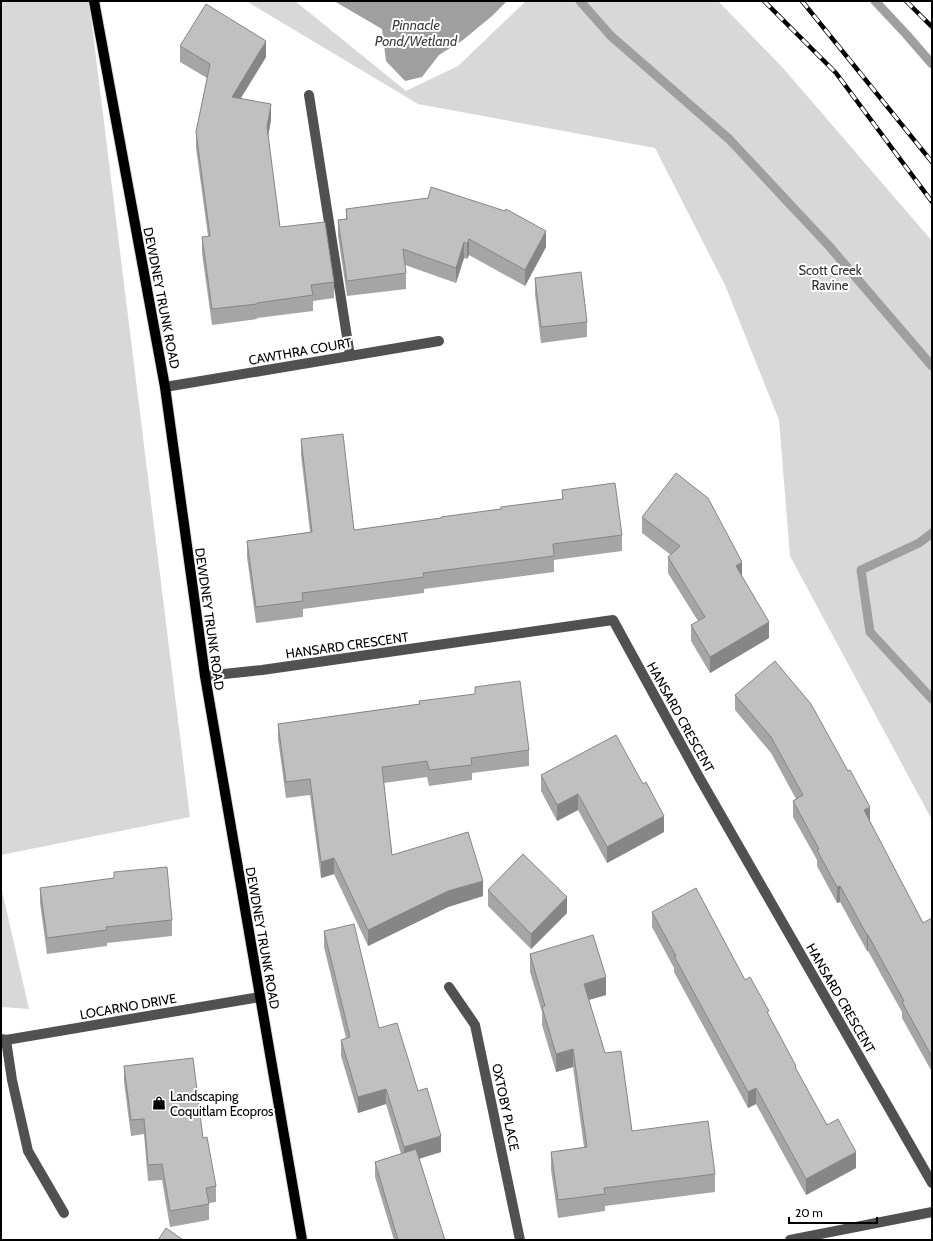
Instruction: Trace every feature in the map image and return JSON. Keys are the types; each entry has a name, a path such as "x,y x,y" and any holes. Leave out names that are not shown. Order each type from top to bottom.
{"main road":[{"name":"DEWDNEY TRUNK ROAD","path":"94,1 165,387 205,676 302,1240"}],"street":[{"path":"309,95 350,356"},
{"name":"CAWTHRA COURT","path":"165,387 440,341"},
{"name":"HANSARD CRESCENT","path":"205,676 262,670 613,620 703,784 932,1182"},
{"name":"OXTOBY PLACE","path":"449,987 475,1025 520,1240"},
{"name":"LOCARNO DRIVE","path":"4,1040 260,997"},
{"path":"4,1040 28,1151 64,1213"},
{"path":"790,1240 932,1212"}],"green space":[{"path":"1,1 89,1 190,817 1,855"},
{"name":"Scott Creek Ravine","path":"246,1 295,1 406,91 458,66 526,1 718,1 783,68 932,241 932,820 790,556 779,420 725,285 655,148 418,104"},
{"path":"1,886 29,1009 1,1007"}],"water":[{"name":"Pinnacle Pond/Wetland","path":"334,1 507,1 492,16 463,40 439,55 422,77 405,81 386,61 382,29"}],"building":[{"path":"206,4 266,41 232,97 271,104 267,127 280,227 325,222 334,282 311,285 313,295 257,304 212,309 202,237 210,236 196,132 210,64 180,46"},
{"path":"431,187 505,211 506,209 546,231 525,270 469,239 467,244 464,242 456,268 403,249 406,273 347,281 338,220 347,219 346,209 428,198"},
{"path":"581,272 587,322 541,327 535,278"},
{"path":"343,434 354,530 563,499 562,490 615,483 622,535 553,544 554,556 423,573 424,577 302,593 303,601 256,607 247,541 312,532 301,439"},
{"path":"676,473 708,498 742,562 736,566 769,622 710,657 691,625 705,617 668,557 680,546 642,517"},
{"path":"775,661 811,704 848,771 850,770 870,807 864,810 923,923 932,918 932,1057 902,1002 904,1001 868,935 840,886 837,887 817,850 819,849 793,801 803,795 771,737 735,695"},
{"path":"520,681 529,750 471,758 472,765 429,770 427,761 382,767 392,855 468,832 483,881 448,891 368,930 334,858 321,862 310,779 286,782 278,724 420,704 419,701 475,694 475,687"},
{"path":"616,735 643,784 646,782 664,816 607,847 578,794 557,805 541,775"},
{"path":"523,854 567,897 531,934 488,890"},
{"path":"167,867 172,920 106,927 107,930 47,938 40,888 114,878 114,872"},
{"path":"696,888 745,980 750,977 769,1011 767,1012 827,1125 838,1119 856,1152 806,1179 756,1088 748,1092 674,956 676,956 652,912"},
{"path":"354,924 379,1028 397,1023 418,1091 427,1088 441,1136 404,1147 386,1089 358,1097 341,1040 350,1037 324,931"},
{"path":"593,935 606,977 584,984 605,1053 621,1051 632,1131 708,1121 715,1174 604,1188 605,1194 558,1200 551,1152 587,1147 573,1049 556,1054 542,1007 545,1006 530,954"},
{"path":"193,1058 203,1138 207,1137 216,1186 206,1188 209,1204 170,1211 162,1164 148,1165 144,1119 131,1120 124,1066"},
{"path":"416,1149 445,1240 398,1240 375,1162"},
{"path":"166,1228 183,1240 158,1240"}],"waterway":[{"path":"580,1 611,36 729,139 829,246 932,366"},
{"path":"875,1 932,64"},
{"path":"932,533 919,543 861,570 870,632 932,699"}],"railway":[{"path":"764,1 836,73 932,202"},
{"path":"802,1 932,162"},
{"path":"906,1 932,27"}],"place":[{"name":"Landscaping Coquitlam Ecopros","path":"159,1103"}]}
